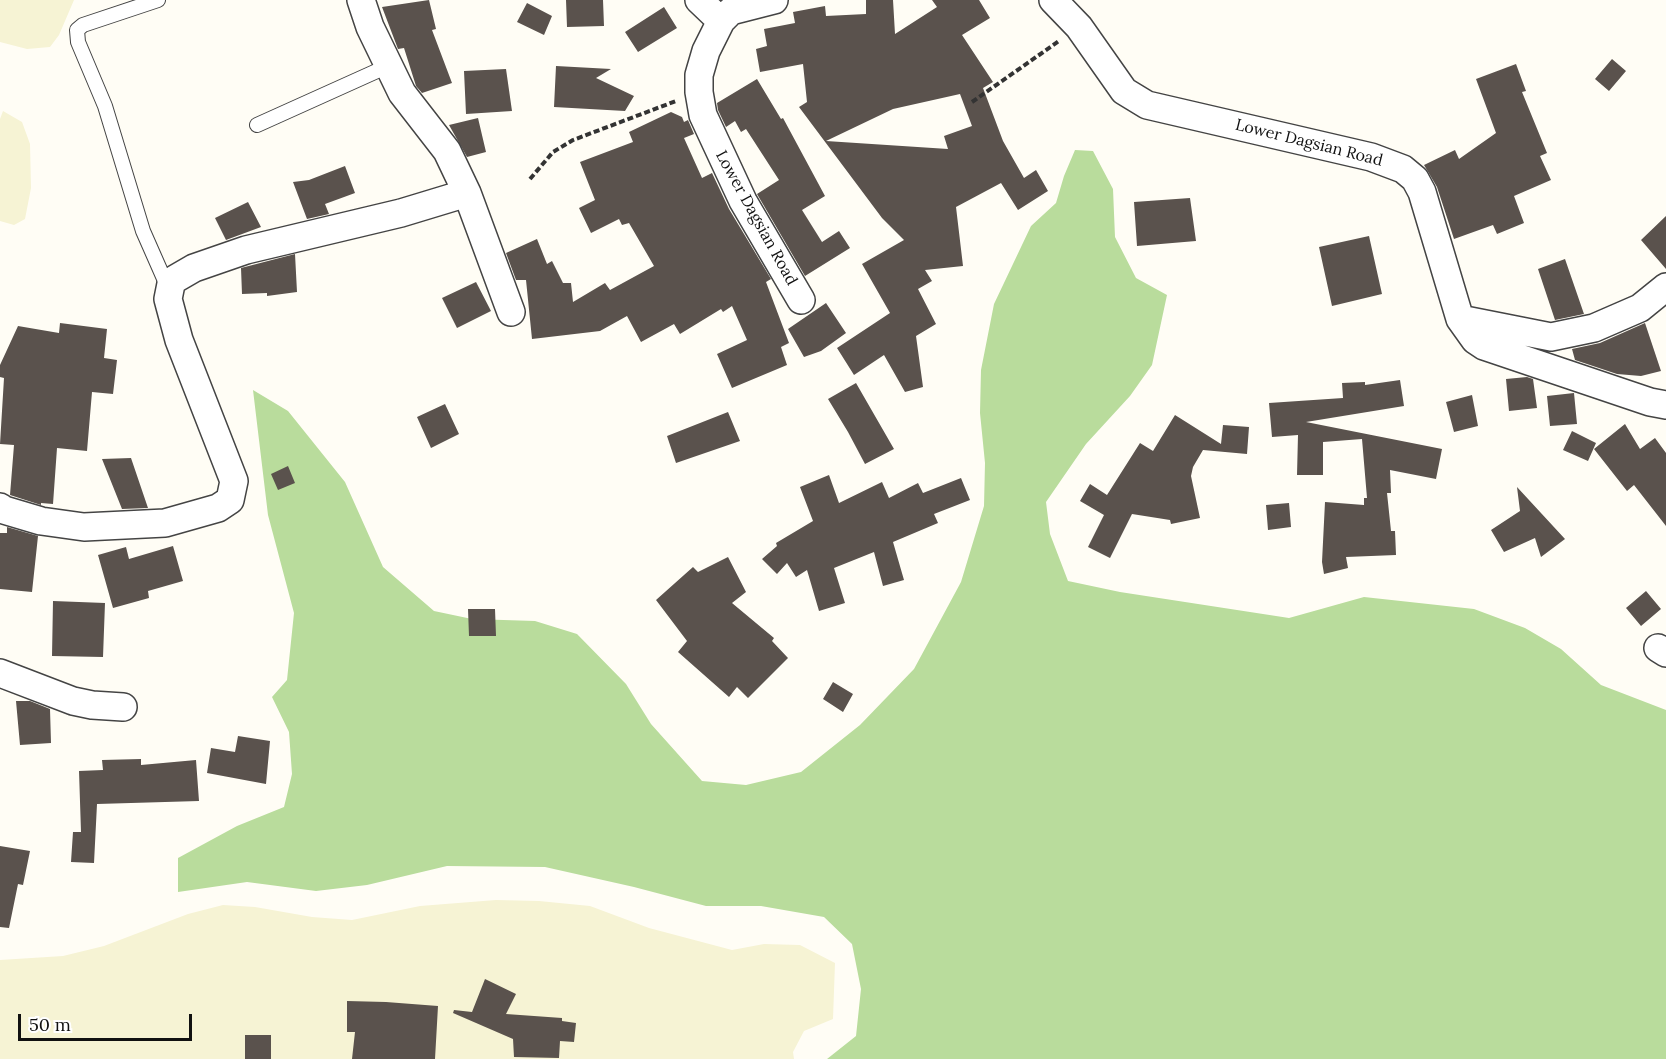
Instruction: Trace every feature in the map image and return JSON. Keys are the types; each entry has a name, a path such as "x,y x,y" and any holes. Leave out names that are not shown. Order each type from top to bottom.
{"street":[{"path":"361,0 370,27 402,93 447,151 467,193 511,312"},
{"path":"699,0 721,21 731,11 774,0"},
{"name":"Lower Dagsian Road","path":"1053,0 1079,27 1124,91 1147,105 1371,157 1403,169 1415,179 1422,192 1460,319 1469,334 1484,346 1661,409"},
{"name":"Lower Dagsian Road","path":"721,21 706,51 699,75 703,115 743,201 801,300"},
{"path":"0,507 41,521 84,528 165,523 218,508 230,500 234,481 179,340 168,299 171,284 181,275 246,250 401,213 467,193"},
{"path":"1460,319 1551,337 1604,324 1640,308 1666,287"},
{"path":"0,673 73,701 123,707"}],"lane":[{"path":"158,0 83,25 77,30 78,42 105,106 143,231 169,290"},
{"path":"257,125 388,66"}],"path":[{"path":"972,102 1079,27"},
{"path":"530,179 553,153 573,140 699,92"}],"shaded area":[{"path":"0,0 74,0 59,35 50,47 27,49 0,42"},
{"path":"3,111 22,122 30,144 31,188 25,219 14,225 0,221 0,119"},
{"path":"496,900 590,906 649,928 732,950 764,944 800,945 835,963 833,1019 804,1031 793,1052 794,1059 0,1059 0,960 63,956 104,946 188,914 223,905 352,920 420,906"}],"green space":[{"path":"1075,150 1093,151 1113,189 1115,237 1136,278 1167,295 1152,365 1130,396 1086,444 1046,502 1050,534 1068,581 1120,592 1289,618 1364,597 1474,609 1525,628 1561,649 1601,685 1666,710 1666,1059 827,1059 856,1036 861,989 852,944 824,917 761,906 706,906 545,867 447,866 367,885 316,891 247,882 178,892 178,858 237,826 284,807 292,774 289,732 272,697 287,680 294,613 268,515 253,390 288,411 345,482 383,567 434,611 472,619 535,621 577,634 626,684 651,724 702,781 746,785 801,772 860,725 914,669 961,582 984,506 985,463 980,413 981,370 994,304 1031,226 1056,203"}],"building":[{"path":"429,0 436,29 432,30 452,83 422,93 416,86 404,48 398,49 382,7"},
{"path":"566,0 603,0 604,26 567,27"},
{"path":"866,0 893,0 895,34 937,7 932,0 979,0 990,18 962,35 993,82 983,88 1003,141 1024,178 1036,170 1048,191 1018,210 1001,183 956,207 963,266 925,270 932,281 918,289 936,324 916,336 923,387 905,392 884,355 854,375 837,348 890,313 862,264 904,240 882,218 799,107 807,102 803,64 760,72 756,49 767,46 764,29 795,23 793,12 825,6 826,16 866,14","holes":["960,94 972,126 944,136 948,149 826,141 893,109"]},
{"path":"527,3 552,16 544,35 517,22"},
{"path":"664,7 677,28 638,52 625,32"},
{"path":"1612,59 1626,71 1609,91 1595,79"},
{"path":"1516,64 1526,91 1522,92 1547,153 1540,156 1551,180 1514,196 1524,223 1497,234 1493,225 1454,239 1437,187 1424,165 1455,150 1459,159 1496,133 1476,79"},
{"path":"556,66 611,69 596,78 634,96 625,111 554,107"},
{"path":"506,69 512,111 466,114 464,71"},
{"path":"757,79 781,119 783,118 825,196 802,210 822,242 839,231 850,248 805,276 757,194 779,180 746,129 741,132 735,121 726,127 718,110 717,103"},
{"path":"671,112 682,117 684,122 688,120 694,134 684,138 702,178 712,173 729,209 771,279 766,282 789,343 781,347 787,365 732,388 717,354 747,340 732,306 723,312 721,309 680,334 674,324 641,342 627,316 600,331 532,339 526,280 516,280 506,253 537,239 547,264 552,261 563,283 571,283 573,302 605,283 610,290 654,266 629,223 622,225 619,219 591,233 579,208 595,200 580,162 633,142 629,132"},
{"path":"478,118 486,152 467,157 449,125"},
{"path":"345,166 355,193 325,204 329,214 307,219 293,182 309,180"},
{"path":"1190,198 1196,241 1137,246 1134,202"},
{"path":"248,202 261,227 226,240 215,218"},
{"path":"1666,216 1666,269 1641,240"},
{"path":"1369,236 1382,294 1332,306 1319,247"},
{"path":"295,254 297,292 267,296 267,293 242,294 241,268"},
{"path":"1565,259 1584,314 1555,320 1538,269"},
{"path":"476,282 491,311 457,328 442,298"},
{"path":"826,303 846,333 821,351 804,357 788,329"},
{"path":"60,323 107,329 104,358 117,360 113,394 92,392 87,451 57,448 53,504 41,503 41,505 10,495 14,445 0,444 4,378 0,377 0,365 18,326 59,333"},
{"path":"1645,323 1661,371 1641,376 1617,374 1575,360 1572,349 1600,343"},
{"path":"1527,377 1533,379 1537,408 1509,411 1506,379"},
{"path":"1400,380 1404,406 1306,422 1442,449 1436,479 1390,470 1391,493 1387,493 1391,531 1395,531 1396,555 1346,557 1348,568 1324,574 1322,562 1325,502 1364,505 1364,498 1367,498 1362,439 1323,442 1323,475 1297,475 1298,435 1272,437 1269,403 1343,398 1342,383 1365,382 1365,385"},
{"path":"856,383 894,449 865,464 828,399"},
{"path":"1574,393 1577,424 1550,426 1547,396"},
{"path":"1472,395 1478,426 1454,432 1446,402"},
{"path":"445,404 459,434 431,448 417,417"},
{"path":"728,412 740,441 676,463 667,436"},
{"path":"1175,415 1221,444 1223,425 1249,427 1247,454 1203,450 1193,467 1191,476 1200,518 1171,524 1170,520 1132,514 1110,558 1088,547 1104,515 1080,501 1090,484 1107,495 1140,443 1153,451"},
{"path":"1625,424 1640,449 1655,438 1666,453 1666,526 1634,485 1627,491 1594,449"},
{"path":"1572,431 1596,443 1588,461 1563,450"},
{"path":"131,458 148,508 122,509 102,459"},
{"path":"288,466 295,483 278,490 271,474"},
{"path":"829,475 839,503 882,482 889,498 918,483 923,493 961,478 970,500 934,514 938,523 893,542 904,580 883,586 874,552 834,568 845,603 819,611 807,570 796,577 787,563 777,574 762,559 777,546 776,543 813,521 800,487"},
{"path":"1517,487 1565,539 1541,557 1535,538 1504,552 1491,530 1520,511"},
{"path":"1289,503 1291,527 1268,530 1266,505"},
{"path":"7,527 38,536 32,592 0,589 0,533 7,533"},
{"path":"173,546 183,581 148,591 149,598 113,608 98,555 126,547 129,559"},
{"path":"728,557 746,592 732,603 774,638 772,641 788,658 748,698 737,687 729,697 678,652 687,641 656,600 693,567 698,572"},
{"path":"1646,591 1661,609 1641,626 1626,608"},
{"path":"53,601 105,603 103,657 52,656"},
{"path":"468,609 495,609 496,636 469,636"},
{"path":"833,682 853,694 843,712 823,699"},
{"path":"16,701 30,701 50,709 51,743 20,745"},
{"path":"238,736 270,741 266,784 207,773 211,748 235,752"},
{"path":"141,759 141,765 196,760 199,801 97,804 94,863 71,862 73,832 81,832 79,771 103,770 102,760"},
{"path":"0,846 30,851 23,885 18,884 9,928 0,927"},
{"path":"485,979 516,994 506,1014 562,1018 562,1021 576,1023 574,1042 560,1041 559,1058 514,1057 513,1039 453,1013 454,1010 472,1012"},
{"path":"347,1001 438,1006 435,1059 352,1059 355,1032 347,1032"},
{"path":"245,1035 271,1035 271,1059 245,1059"}]}
